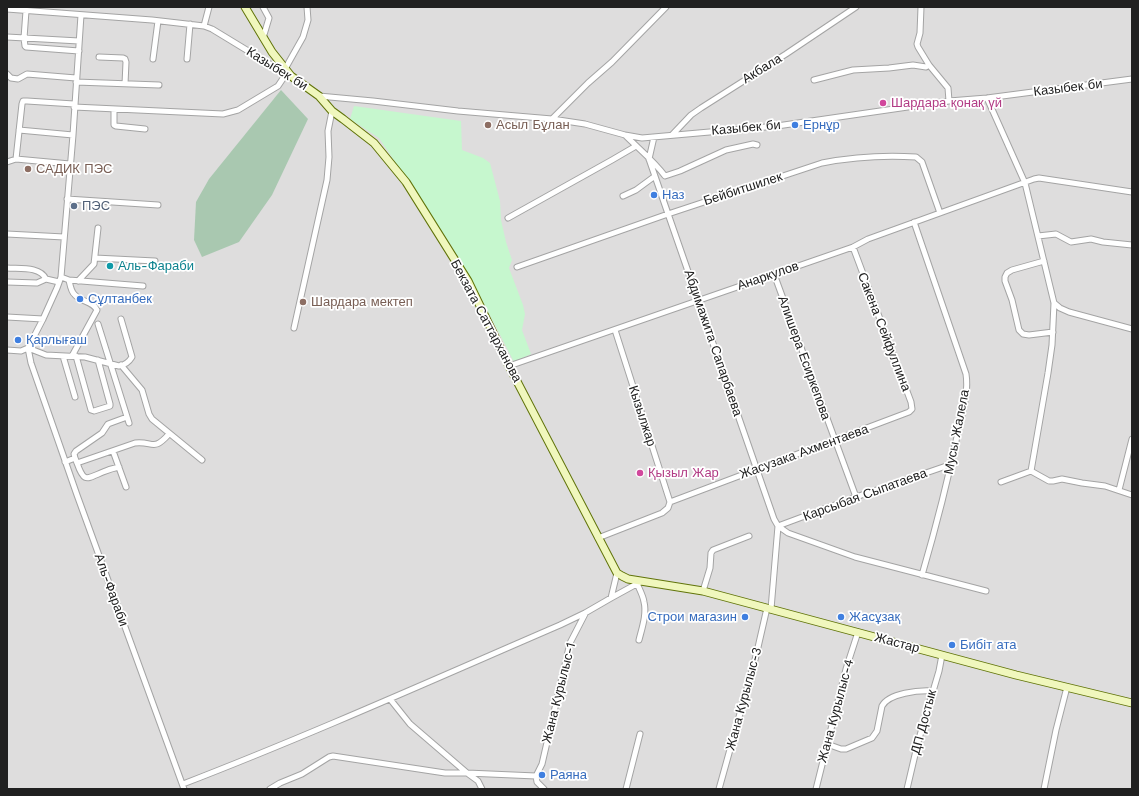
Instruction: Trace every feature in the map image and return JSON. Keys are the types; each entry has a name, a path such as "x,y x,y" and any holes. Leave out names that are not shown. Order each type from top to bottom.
{"street":[{"path":"204,26 209,7"},
{"path":"245,7 263,38 287,73"},
{"path":"263,7 269,18 263,38"},
{"path":"16,159 23,101 114,109 223,114 238,110 278,86 287,73 303,37 308,20 308,7"},
{"path":"552,119 588,83 612,62 666,7"},
{"name":"Акбала","path":"672,135 691,115 701,108 856,7"},
{"path":"921,7 920,33 917,44 929,65 948,88 949,101"},
{"name":"Казыбек би","path":"7,9 46,9 81,15 204,26 212,29 287,73 319,96 458,111 552,119 585,124 642,138 777,126 949,101 986,98 1132,79"},
{"path":"26,10 24,38 26,48 78,51"},
{"path":"28,348 43,319 60,279 73,135 81,15"},
{"path":"153,59 158,21"},
{"path":"187,59 190,24"},
{"path":"7,37 79,41"},
{"path":"99,57 125,59 125,84"},
{"path":"814,80 853,70 913,65 926,67 929,65"},
{"path":"7,74 11,78 18,79 27,74 76,80 159,86"},
{"name":"Бекзата Саттарханова","path":"319,96 332,111 374,143 406,182 468,281 510,366 617,573"},
{"path":"986,98 1026,183 1054,303 1053,332 1048,373 1031,471"},
{"path":"114,109 114,124 116,126 145,129"},
{"path":"294,328 327,180 329,157 328,130 332,111"},
{"path":"19,130 73,135"},
{"path":"625,135 658,166 665,176 726,150 754,144 757,145"},
{"path":"649,159 654,137"},
{"path":"508,218 636,146"},
{"name":"Бейбитшилек","path":"517,267 668,214 822,163 843,159 916,157 922,162 940,213"},
{"path":"7,162 16,159 70,164"},
{"name":"Абдимажита Сапарбаева","path":"649,159 774,519 778,526 769,609"},
{"path":"623,196 636,190 655,176"},
{"name":"Анаркулов","path":"510,366 852,247 868,239 1034,179 1039,178 1132,192"},
{"path":"67,199 158,205"},
{"name":"Мусы Жалела","path":"914,222 967,380 966,394 952,464 922,575"},
{"path":"78,281 93,267 98,228"},
{"path":"7,234 64,237"},
{"path":"1038,236 1056,234 1071,242 1091,239 1132,245"},
{"name":"Сакена Сейфуллина","path":"852,247 911,402 912,408 905,415"},
{"path":"95,258 155,261"},
{"path":"1044,261 1012,270 1007,273 1005,281 1012,300 1019,330 1023,334 1030,335 1053,332"},
{"path":"7,268 39,271 46,279"},
{"name":"Алишера Есиркепова","path":"774,274 834,441 856,497"},
{"path":"7,282 37,283 46,279 60,279 143,286"},
{"path":"68,280 74,294 94,306 96,310 74,356 91,410 94,411 110,406 98,360"},
{"path":"1054,303 1068,312 1132,329"},
{"path":"7,317 43,319"},
{"path":"7,350 20,351 28,348 46,355 74,356 121,365 130,361 132,357 121,319"},
{"path":"98,324 128,420 108,424 102,433 74,454 81,474 87,478 96,476 102,472 119,466"},
{"name":"Кызылжар","path":"615,330 670,502"},
{"name":"Аль-Фараби","path":"28,348 31,363 65,462 183,787"},
{"path":"63,356 75,397"},
{"path":"121,365 142,390 149,414 152,419 202,460"},
{"name":"Жасузака Ахментаева","path":"598,538 662,514 668,508 670,502 757,468 905,415"},
{"path":"65,462 140,443 154,445 162,442 169,434"},
{"path":"1119,490 1132,438"},
{"path":"113,451 126,487"},
{"name":"Карсыбая Сыпатаева","path":"778,526 952,464"},
{"path":"1001,482 1031,471 1049,481 1062,479 1105,486 1132,495"},
{"path":"778,526 788,533 855,557 986,591"},
{"path":"702,591 710,568 711,553 713,550 749,536"},
{"path":"610,598 617,573"},
{"name":"Жастар","path":"617,573 628,579 640,582 702,591 1016,676 1132,703"},
{"path":"183,787 560,625 586,613 640,582 645,610 639,640"},
{"name":"Жана Курылыс-3","path":"719,789 769,609"},
{"name":"Жана Курылыс-1","path":"536,776 542,764 570,643 586,613"},
{"name":"Жана Курылыс-4","path":"816,789 846,669 858,632"},
{"name":"ДП Достык","path":"907,789 918,742 942,656"},
{"path":"1044,789 1066,687"},
{"path":"827,744 841,749 846,749 872,738 877,731 884,702 908,692 922,690 933,691"},
{"path":"390,699 410,724 478,781 482,789"},
{"path":"626,789 640,734"},
{"path":"270,789 302,774 328,757 333,756 445,773 536,776 537,782 544,789"}],"shaded area":[{"path":"7,7 1132,7 1132,789 7,789"}],"green space":[{"path":"281,90 308,119 272,195 239,242 202,257 194,240 196,202 209,179"},
{"path":"354,106 461,121 462,150 483,158 490,163 500,201 501,220 512,260 509,268 525,314 522,330 531,354 514,362 478,292 451,245 379,138 350,119"}],"place":[{"name":"Шардара қонақ үй","path":"883,103"},
{"name":"Асыл Бұлан","path":"488,125"},
{"name":"Ернұр","path":"795,125"},
{"name":"САДИК ПЭС","path":"28,169"},
{"name":"Наз","path":"654,195"},
{"name":"ПЭС","path":"74,206"},
{"name":"Аль-Фараби","path":"110,266"},
{"name":"Сұлтанбек","path":"80,299"},
{"name":"Шардара мектеп","path":"303,302"},
{"name":"Қарлығаш","path":"18,340"},
{"name":"Қызыл Жар","path":"640,473"},
{"name":"Строи магазин","path":"745,617"},
{"name":"Жасұзақ","path":"841,617"},
{"name":"Бибіт ата","path":"952,645"},
{"name":"Раяна","path":"542,775"}]}
